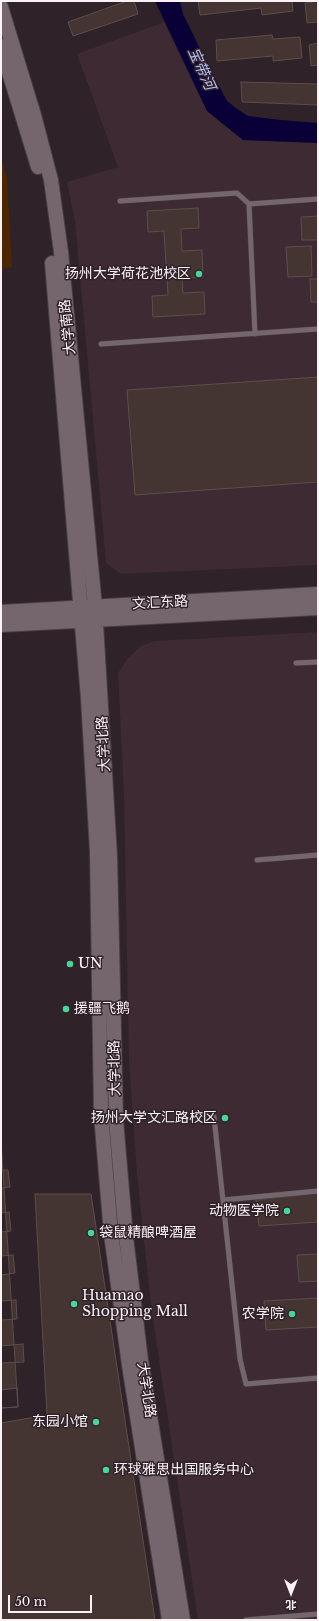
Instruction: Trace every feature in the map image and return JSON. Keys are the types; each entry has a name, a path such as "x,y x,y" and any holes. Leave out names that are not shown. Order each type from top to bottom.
{"street":[{"name":"大学南路","path":"1,7 32,108 51,180 61,252 88,614"},
{"name":"大学南路","path":"1,46 41,180 52,257 88,614"},
{"name":"文汇东路","path":"1,625 88,614 318,594"},
{"name":"文汇东路","path":"1,612 88,614 318,608"},
{"name":"大学北路","path":"88,614 97,852 101,1115 111,1234 129,1366 169,1620"},
{"name":"大学北路","path":"88,614 110,856 116,1120 126,1237 141,1360 183,1620"}],"lane":[{"path":"120,201 237,193 249,204 255,334"},
{"path":"249,204 318,200"},
{"path":"101,344 318,329"},
{"path":"296,663 318,662"},
{"path":"257,860 318,855"},
{"path":"214,1117 240,1359 246,1384 318,1378"},
{"path":"223,1200 318,1191"},
{"path":"246,1620 318,1614"}],"shaded area":[{"name":"扬州大学荷花池校区","path":"164,22 207,111 243,140 318,143 318,565 121,574 106,563 75,221 67,182 118,167 77,54"},
{"path":"1,156 7,179 12,267 1,269"},
{"name":"扬州大学文汇路校区","path":"318,632 318,1620 198,1620 151,1306 137,1174 129,1061 124,798 118,673 128,658 141,646 154,641"}],"water":[{"name":"宝带河","path":"155,1 180,1 183,14 227,101 248,116 318,123 318,143 243,140 207,111"}],"building":[{"path":"127,1 134,1 138,14 73,36 68,22"},
{"path":"198,1 292,1 293,11 262,15 261,8 200,15"},
{"path":"318,1 318,22 307,23 305,3"},
{"path":"272,35 273,39 300,37 302,58 273,61 273,56 217,61 216,40"},
{"path":"318,43 318,65 311,66 309,45"},
{"path":"241,82 318,84 318,105 242,102"},
{"path":"198,208 199,228 181,229 182,251 202,250 203,277 182,278 183,293 204,292 205,314 153,317 152,296 168,295 164,231 148,232 147,211"},
{"path":"318,216 318,240 302,240 301,217"},
{"path":"311,246 312,276 288,277 286,247"},
{"path":"310,279 318,279 318,302 311,302"},
{"path":"318,377 318,482 135,495 127,390"},
{"path":"1,1141 18,1407 1,1408"},
{"path":"1,1170 8,1170 10,1187 1,1188"},
{"name":"动物医学院","path":"318,1193 318,1222 259,1226 256,1200"},
{"name":"Huamao Shopping Mall","path":"35,1194 91,1194 155,1620 1,1620 1,1423 47,1415"},
{"path":"9,1212 11,1231 1,1232 1,1213"},
{"path":"318,1254 318,1281 299,1282 297,1255"},
{"path":"13,1255 15,1273 1,1275 1,1256"},
{"name":"农学院","path":"318,1298 318,1327 266,1330 264,1301"},
{"path":"16,1300 17,1319 1,1320 1,1301"},
{"path":"23,1344 24,1362 1,1363 1,1346"},
{"path":"17,1388 18,1407 1,1408 1,1390"}],"place":[{"name":"扬州大学荷花池校区","path":"199,274"},
{"name":"UN","path":"70,964"},
{"name":"援疆飞鹅","path":"66,1009"},
{"name":"扬州大学文汇路校区","path":"225,1118"},
{"name":"动物医学院","path":"287,1211"},
{"name":"袋鼠精酿啤酒屋","path":"91,1233"},
{"name":"Huamao Shopping Mall","path":"74,1304"},
{"name":"农学院","path":"292,1314"},
{"name":"东园小馆","path":"96,1422"},
{"name":"环球雅思出国服务中心","path":"106,1470"}]}
